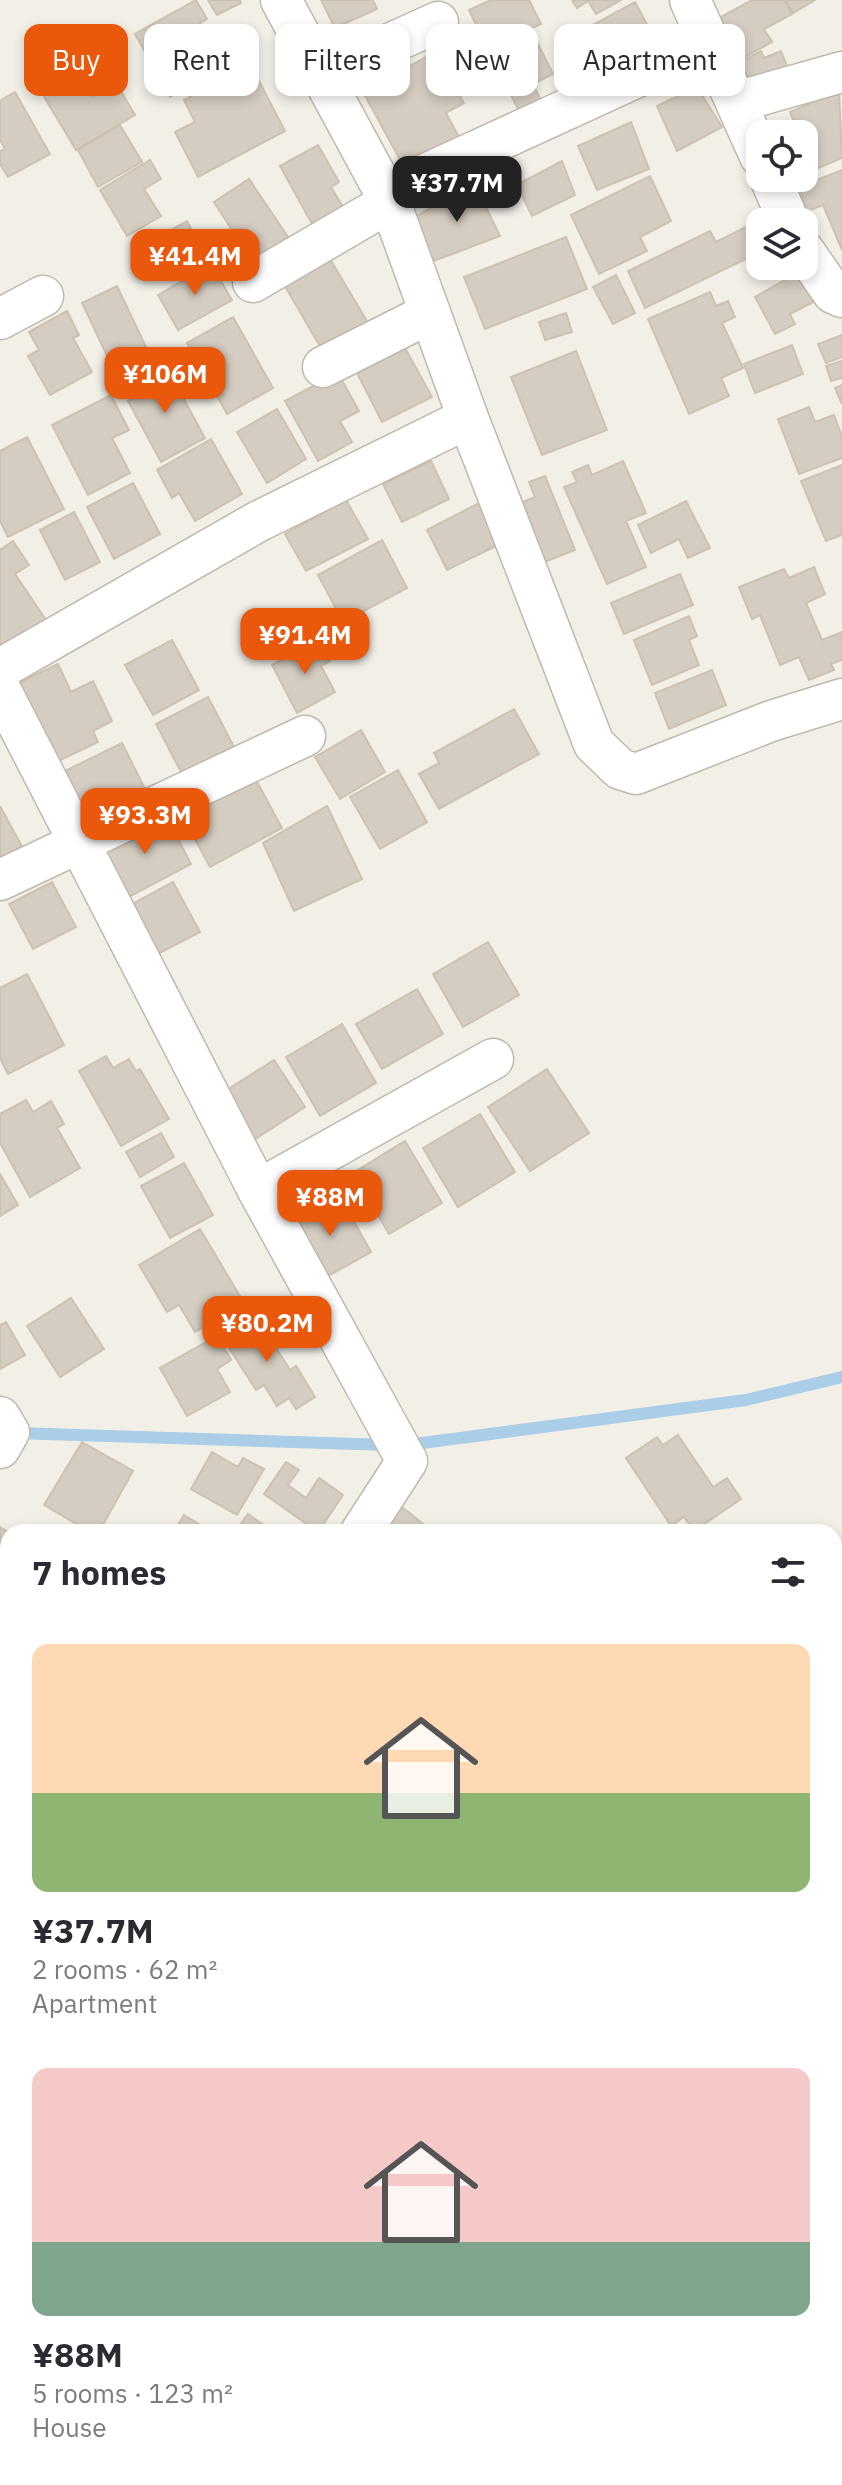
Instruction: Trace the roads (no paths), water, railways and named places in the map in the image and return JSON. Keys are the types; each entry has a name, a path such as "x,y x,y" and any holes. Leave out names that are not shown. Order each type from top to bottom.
{"street":[{"path":"281,0 294,24"},
{"path":"690,0 700,24"},
{"path":"410,35 438,22"},
{"path":"736,102 842,72"},
{"path":"332,96 390,202 468,418 594,744 620,769 636,774 771,721 842,699"},
{"path":"253,282 390,202 402,185 596,96"},
{"path":"733,96 746,124"},
{"path":"818,271 833,293 842,297"},
{"path":"0,319 43,296"},
{"path":"323,367 430,313"},
{"path":"0,669 259,521 468,418"},
{"path":"0,689 258,1190 407,1461 366,1524"},
{"path":"0,880 305,736"},
{"path":"258,1190 493,1059"},
{"path":"0,1417 9,1432 0,1448"}],"waterway":[{"path":"407,1445 746,1400 842,1377"},
{"path":"15,1433 389,1445"}]}
